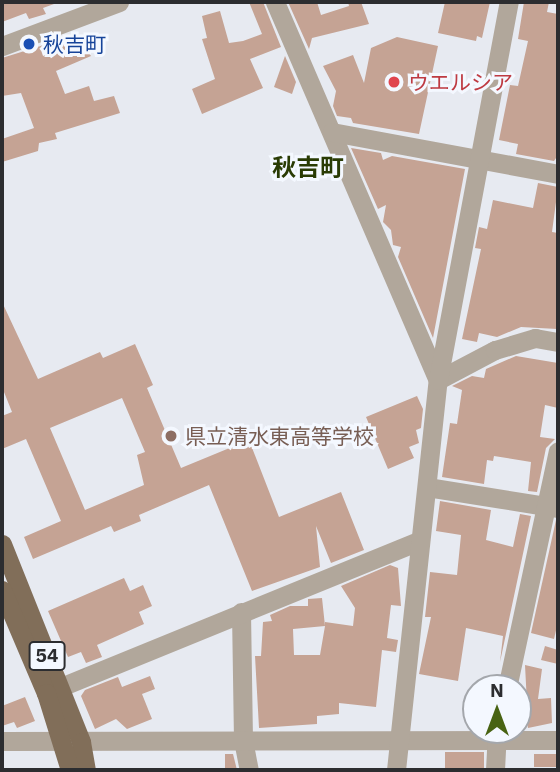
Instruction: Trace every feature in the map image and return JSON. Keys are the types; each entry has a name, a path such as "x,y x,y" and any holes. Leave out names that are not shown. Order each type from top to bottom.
{"main road":[{"name":"54","path":"2,544 53,690 86,770"},
{"name":"54","path":"2,590 53,690"},
{"name":"54","path":"71,770 72,741"}],"street":[{"path":"2,46 89,7 119,2"},
{"path":"275,2 439,380"},
{"path":"396,770 396,738 439,380 509,2"},
{"path":"332,132 558,174"},
{"path":"439,380 509,346 535,338 558,342"},
{"path":"511,674 553,508 558,451"},
{"path":"426,487 553,508"},
{"path":"53,690 420,540"},
{"path":"241,612 243,740 249,770"},
{"path":"2,741 462,736"},
{"path":"532,738 558,740"},
{"path":"495,770 496,744"}],"building":[{"path":"2,2 54,4 43,8 46,14 29,19 26,13 2,22"},
{"path":"249,2 263,2 281,47 250,59 263,88 202,114 192,89 215,79 202,39 207,38 202,16 220,11 229,43 243,41 262,34"},
{"path":"288,2 317,2 321,15 349,6 348,2 361,2 369,24 312,38 309,49"},
{"path":"445,2 490,2 482,38 477,36 476,41 438,33"},
{"path":"524,2 549,2 547,12 558,14 558,155 554,161 516,154 518,144 499,140 510,85 518,86 528,41 518,39"},
{"path":"76,35 91,56 56,71 65,94 89,86 94,101 114,96 120,113 55,133 57,139 39,143 38,151 2,162 2,139 34,128 21,93 2,96 2,58"},
{"path":"397,37 438,46 419,134 353,123 351,118 337,116 333,106 336,91 323,66 353,55 364,83 371,48"},
{"path":"285,56 296,82 292,94 274,87"},
{"path":"351,148 381,153 383,160 392,156 465,169 433,338 398,257 401,247 393,245 391,230 383,222 386,205 378,209"},
{"path":"538,183 558,187 552,232 558,233 557,329 521,327 497,337 479,333 477,342 462,339 481,249 475,248 479,227 487,229 493,200 533,208"},
{"path":"2,302 38,379 100,352 103,358 135,344 153,385 147,388 181,468 249,440 279,517 341,492 364,550 331,563 316,526 320,567 252,591 209,485 139,515 141,521 114,532 111,526 33,559 24,537 61,521 26,439 2,449 2,416 12,412 2,387","holes":["122,398 145,452 137,455 144,485 85,510 50,428"]},
{"path":"516,356 558,363 558,408 545,405 540,437 555,439 546,448 537,492 528,491 531,462 494,456 493,461 487,460 484,484 442,477 450,423 457,424 462,390 452,386 472,376 484,378 486,369"},
{"path":"417,396 423,409 421,428 416,430 419,443 409,447 414,458 388,469 366,417"},
{"path":"440,501 491,510 486,540 513,547 520,514 531,516 500,662 503,636 466,628 458,681 419,674 431,617 425,617 430,572 457,575 461,535 436,531"},
{"path":"556,520 558,622 554,639 531,633"},
{"path":"390,565 398,568 401,606 391,605 387,638 398,640 396,652 382,650 376,707 339,703 339,714 317,716 317,724 259,728 255,656 261,656 263,622 272,621 270,615 290,606 308,606 308,599 322,598 325,626 325,622 353,626 355,608 341,586","holes":["325,626 320,655 294,655 293,629"]},
{"path":"124,578 130,591 143,585 152,606 139,612 144,624 97,645 102,657 86,663 81,652 68,657 48,611"},
{"path":"545,646 558,650 558,664 541,660"},
{"path":"525,665 542,669 538,699 551,698 552,723 532,727 532,674 525,674"},
{"path":"150,676 155,689 142,694 152,719 127,729 116,719 95,729 81,696 85,690 118,677 122,687"},
{"path":"25,697 35,721 17,728 14,722 2,726 2,706"},
{"path":"445,752 484,752 484,770 445,770"},
{"path":"225,754 233,754 237,770 225,770"},
{"path":"534,754 558,754 558,767 534,767"}],"place":[{"name":"秋吉町","path":"29,44"},
{"name":"ウエルシア","path":"394,82"},
{"name":"県立清水東高等学校","path":"171,436"}],"district":[{"name":"秋吉町","path":"308,168"}]}
